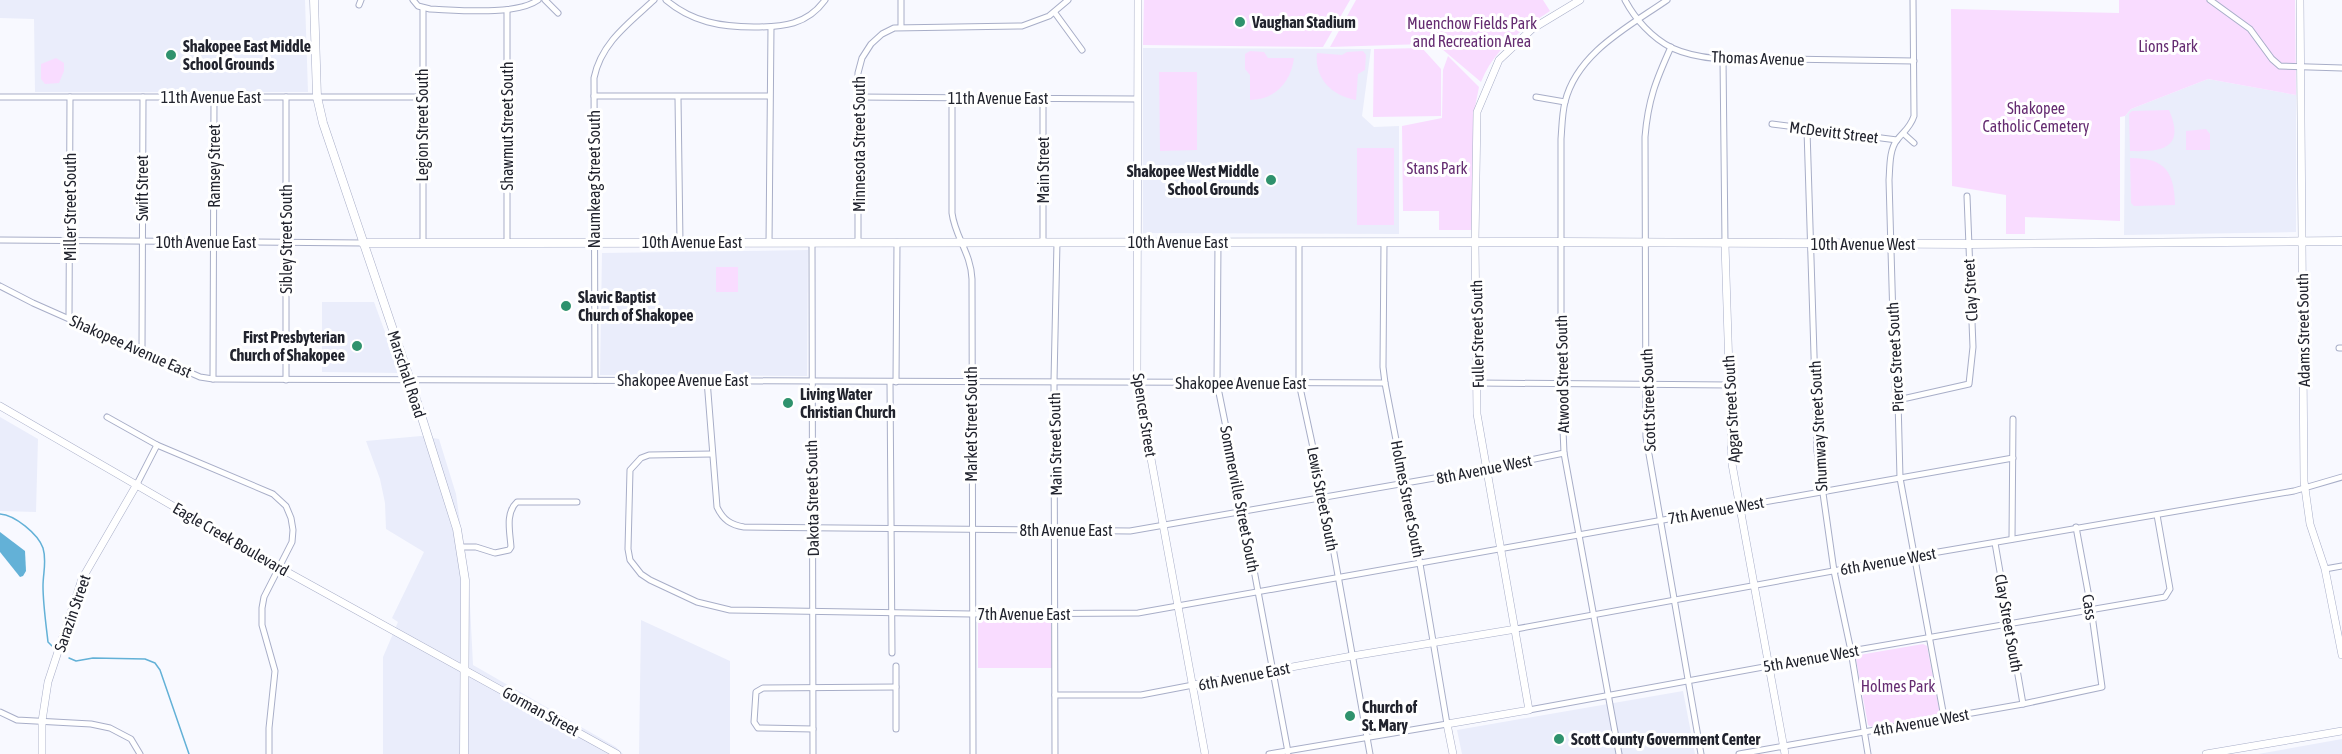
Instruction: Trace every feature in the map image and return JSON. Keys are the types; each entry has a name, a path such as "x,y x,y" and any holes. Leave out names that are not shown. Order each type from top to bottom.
{"main road":[{"name":"Marschall Road","path":"314,0 317,97 329,142 410,380 457,529 465,580 464,754"},
{"name":"10th Avenue East","path":"363,243 594,241 1384,243"},
{"name":"10th Avenue West","path":"1384,243 1968,244 2342,241"}],"street":[{"path":"413,0 423,8 507,10 526,7 538,0"},
{"path":"545,0 558,13"},
{"name":"Naumkeag Street South","path":"595,380 594,96 597,65 613,38 654,0"},
{"path":"666,0 693,17 712,24 771,27 802,21 816,11 825,0"},
{"path":"901,27 902,0"},
{"name":"Minnesota Street South","path":"858,242 858,73 865,52 882,34 901,27 1022,26 1055,13 1068,0"},
{"name":"Spencer Street","path":"1138,0 1137,382 1205,754"},
{"name":"Fuller Street South","path":"1529,710 1478,414 1475,242 1477,112 1499,60 1532,29 1580,0"},
{"name":"Thomas Avenue","path":"1624,0 1638,21 1671,47 1690,54 1723,59 1914,61"},
{"name":"Atwood Street South","path":"1620,754 1564,453 1561,383 1561,139 1565,102 1577,74 1603,44 1667,0"},
{"path":"1897,140 1911,126 1914,116 1913,0"},
{"path":"2210,0 2250,29 2277,64 2286,68 2342,68"},
{"name":"Adams Street South","path":"2300,0 2305,489 2310,524 2325,569 2342,655"},
{"name":"Legion Street South","path":"423,8 423,243"},
{"name":"Shawmut Street South","path":"507,10 507,242"},
{"path":"1055,13 1082,50"},
{"path":"769,243 771,27"},
{"name":"Scott Street South","path":"1671,47 1654,85 1647,110 1645,137 1647,437 1701,754"},
{"name":"Apgar Street South","path":"1723,59 1725,244 1731,446 1739,506 1785,750"},
{"path":"594,96 678,98 769,96"},
{"name":"11th Avenue East","path":"0,97 422,97"},
{"name":"Miller Street South","path":"69,318 70,97"},
{"name":"Swift Street","path":"142,351 143,97"},
{"name":"Sibley Street South","path":"286,97 286,380"},
{"name":"11th Avenue East","path":"858,97 1137,99"},
{"name":"Market Street South","path":"952,97 952,213 955,227 970,260 972,279 973,754"},
{"path":"1536,97 1565,102"},
{"name":"Ramsey Street","path":"213,379 214,98"},
{"path":"678,98 680,243"},
{"name":"Main Street","path":"1042,242 1043,98"},
{"name":"McDevitt Street","path":"1772,124 1897,140"},
{"name":"Shumway Street South","path":"1807,130 1817,451 1834,571 1851,651 1868,754"},
{"path":"1904,134 1914,143"},
{"name":"Pierce Street South","path":"1897,140 1893,147 1889,180 1900,478 1944,717"},
{"name":"Clay Street","path":"1898,400 1969,384 1973,347 1967,196"},
{"name":"10th Avenue East","path":"0,240 363,243"},
{"path":"892,653 893,382 897,242"},
{"name":"Main Street South","path":"1055,754 1054,381 1057,242"},
{"name":"Sommerville Street South","path":"1218,242 1216,383 1244,511 1288,752"},
{"name":"Lewis Street South","path":"1299,242 1299,383 1324,496 1370,754"},
{"name":"Dakota Street South","path":"812,243 813,754"},
{"name":"Holmes Street South","path":"1384,243 1383,367 1385,383 1453,754"},
{"name":"Shakopee Avenue East","path":"0,286 33,303 201,377 213,379 1385,383"},
{"path":"707,380 712,454"},
{"path":"1477,383 1729,385"},
{"name":"Eagle Creek Boulevard","path":"0,406 280,568 465,669"},
{"path":"107,417 157,445 273,494 286,506 291,518 292,542 264,597 262,608 262,625 275,671 269,728 269,754"},
{"path":"2012,539 2013,419"},
{"path":"137,484 157,445"},
{"name":"8th Avenue West","path":"1404,484 1564,453"},
{"name":"8th Avenue East","path":"712,454 717,507 726,521 744,527 1130,531 1404,484"},
{"name":"7th Avenue East","path":"712,454 649,455 634,463 629,478 628,549 634,568 650,580 697,602 718,608 971,614 1138,613 1420,564"},
{"name":"7th Avenue West","path":"1420,564 1501,547 2013,458"},
{"name":"6th Avenue West","path":"1433,643 1915,555 2305,489 2342,477"},
{"name":"Sarazin Street","path":"42,754 42,721 48,682 82,579 137,484"},
{"path":"460,547 476,547 489,553 509,550 511,547 509,516 511,508 517,502 577,502"},
{"name":"5th Avenue West","path":"1448,724 2091,608 2165,597 2170,589 2157,515"},
{"name":"Cass","path":"2076,527 2091,608 2102,687"},
{"name":"Clay Street South","path":"1995,543 2023,704"},
{"path":"2325,569 2342,566"},
{"name":"6th Avenue East","path":"1055,695 1141,695 1433,643"},
{"path":"896,666 896,729"},
{"name":"Gorman Street","path":"465,669 617,754"},
{"path":"813,729 758,728 754,722 754,695 763,688 896,687"},
{"name":"4th Avenue West","path":"1739,754 1785,750 1864,732 2023,704 2102,687"},
{"path":"0,712 17,720 91,724 110,728 131,739 140,754"},
{"path":"1269,754 1448,724"},
{"path":"2206,754 2342,731"}],"shaded area":[{"name":"Shakopee East Middle School Grounds","path":"0,0 305,0 308,92 35,92 34,19 0,18"},
{"name":"Shakopee West Middle School Grounds","path":"1143,48 1371,49 1362,116 1374,127 1399,126 1399,234 1143,233"},
{"path":"2208,79 2296,95 2296,232 2124,235 2125,116 2131,109"},
{"path":"808,250 807,376 600,375 602,253"},
{"path":"322,302 374,302 400,373 322,372"},
{"path":"0,417 38,439 36,512 0,511"},
{"path":"421,436 439,439 456,494 469,586 473,665 616,747 623,754 383,754 383,657 398,622 392,618 424,552 386,529 385,503 380,479 366,441"},
{"path":"641,620 730,661 730,754 639,754"},
{"path":"1683,691 1695,754 1462,754 1457,730"},
{"path":"2342,739 2342,754 2258,754"}],"green space":[{"name":"Vaughan Stadium","path":"1144,0 1350,0 1323,47 1143,45"},
{"name":"Muenchow Fields Park and Recreation Area","path":"1356,0 1543,0 1550,11 1529,25 1501,50 1481,82 1442,49 1424,44 1330,47"},
{"name":"Shakopee Catholic Cemetery","path":"2119,0 2295,0 2296,95 2208,79 2131,109 2125,116 2120,117 2120,221 2025,217 2025,234 2006,234 2006,195 1952,186 1951,9 2119,13"},
{"path":"1422,48 1441,69 1441,116 1373,117 1374,49"},
{"path":"1250,51 1264,52 1268,58 1294,58 1285,82 1267,97 1250,100 1250,75 1245,69 1245,54"},
{"path":"1363,51 1366,55 1365,70 1358,74 1356,100 1332,90 1318,70 1317,53 1342,55 1347,52"},
{"name":"Stans Park","path":"1448,56 1479,87 1473,117 1472,230 1439,230 1439,211 1403,211 1402,126 1442,118 1443,70"},
{"path":"56,58 64,63 64,71 59,83 45,84 41,79 41,64"},
{"path":"1159,72 1197,72 1197,150 1160,151"},
{"path":"2169,110 2174,133 2168,145 2160,149 2130,151 2129,114 2132,111"},
{"path":"2206,129 2210,134 2210,150 2186,150 2186,131"},
{"path":"1357,148 1394,148 1394,225 1357,225"},
{"path":"2130,158 2152,161 2165,169 2170,175 2175,205 2134,206 2131,203"},
{"path":"716,267 738,267 738,292 716,292"},
{"path":"980,616 1049,617 1051,620 1052,668 978,668 978,621"},
{"name":"Holmes Park","path":"1923,644 1927,646 1940,714 1872,727 1868,725 1856,659 1859,655"}],"water":[{"path":"0,532 25,551 26,571 23,576 20,577 0,552"}],"waterway":[{"path":"0,514 25,526 43,548 45,558 44,607 48,642 52,646"},
{"path":"69,658 76,661 93,658 145,659 155,663 160,670 189,754"}],"place":[{"name":"Vaughan Stadium","path":"1240,22"},
{"name":"Shakopee East Middle School Grounds","path":"171,55"},
{"name":"Shakopee West Middle School Grounds","path":"1271,180"},
{"name":"Slavic Baptist Church of Shakopee","path":"566,306"},
{"name":"First Presbyterian Church of Shakopee","path":"357,346"},
{"name":"Living Water Christian Church","path":"788,403"},
{"name":"Church of St. Mary","path":"1350,716"},
{"name":"Scott County Government Center","path":"1559,739"}],"park label":[{"name":"Lions Park","path":"2168,46"}]}
